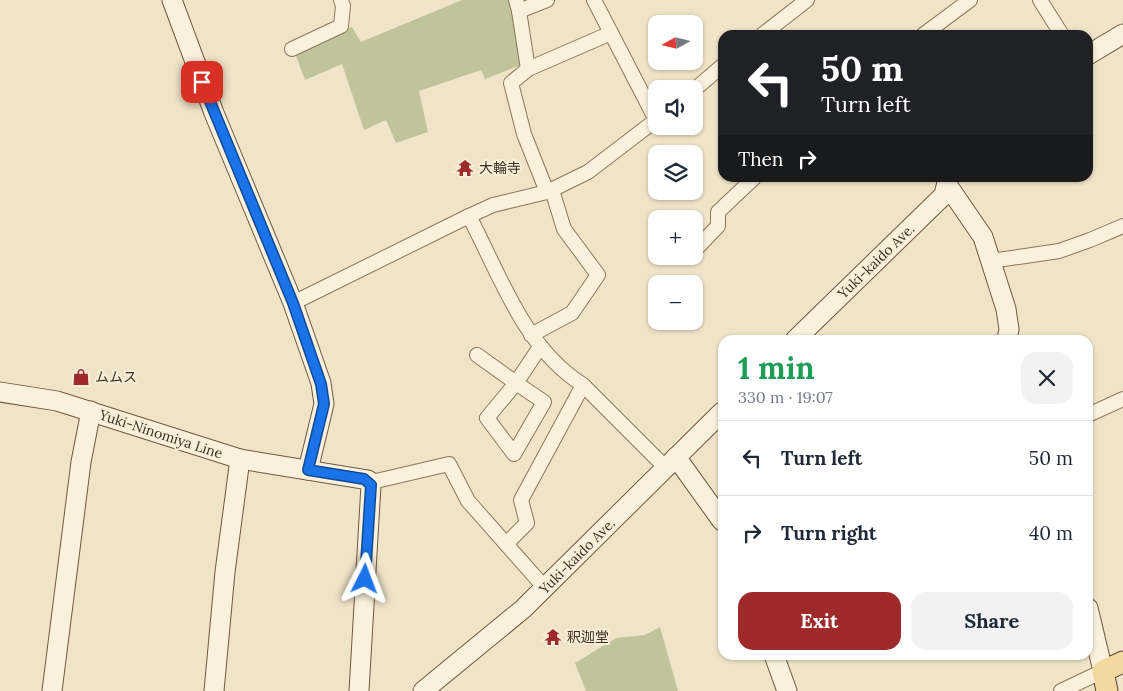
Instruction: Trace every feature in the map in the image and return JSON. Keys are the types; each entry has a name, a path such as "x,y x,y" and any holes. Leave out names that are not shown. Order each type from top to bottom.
{"main road":[{"path":"1105,681 1123,662"}],"street":[{"path":"172,0 214,113 293,303 323,393 324,404 308,470"},
{"path":"292,48 341,26 343,6 341,0"},
{"path":"528,69 518,5 547,0"},
{"path":"594,0 648,105"},
{"path":"768,30 807,0"},
{"path":"930,30 970,0"},
{"path":"1040,0 1059,30"},
{"path":"531,335 572,314 598,275 564,229 550,191 524,134 511,83 528,69 611,33"},
{"path":"1093,52 1123,34"},
{"path":"703,82 718,69"},
{"path":"293,303 493,205 550,191 588,172 648,126"},
{"path":"703,242 718,226 718,212 750,182"},
{"path":"948,182 983,237 1006,310 1009,329 1008,335"},
{"name":"Yuki-kaido Ave.","path":"800,335 944,195 948,182"},
{"path":"469,216 531,335 540,347 567,375 583,386 671,462 718,516"},
{"path":"991,261 1059,251 1123,226"},
{"path":"477,355 516,383 544,402 514,454 487,418 516,383 540,347"},
{"path":"506,544 527,523 520,500 583,386"},
{"name":"Yuki-Ninomiya Line","path":"0,392 57,401 240,459 225,572 214,691"},
{"path":"1093,413 1123,399"},
{"path":"52,691 81,462 90,411"},
{"name":"Yuki-kaido Ave.","path":"430,689 509,622 545,588 718,416"},
{"path":"240,459 376,481 449,464 468,501 545,588"},
{"path":"359,691 371,485 368,480"},
{"path":"1061,691 1105,681 1093,629"},
{"path":"776,660 786,691"}],"green space":[{"path":"462,0 510,0 521,65 485,79 481,70 419,91 428,132 396,143 386,120 364,130 342,64 305,80 295,53 352,27 361,42"},
{"path":"660,627 678,691 586,691 575,663 616,638 645,635"}],"place":[{"name":"大輪寺","path":"465,168"},
{"name":"ムムス","path":"81,377"},
{"name":"釈迦堂","path":"553,637"}],"route":[{"path":"202,82 293,303 321,384 324,404 308,470 364,479 368,480 371,485 365,579"}]}
